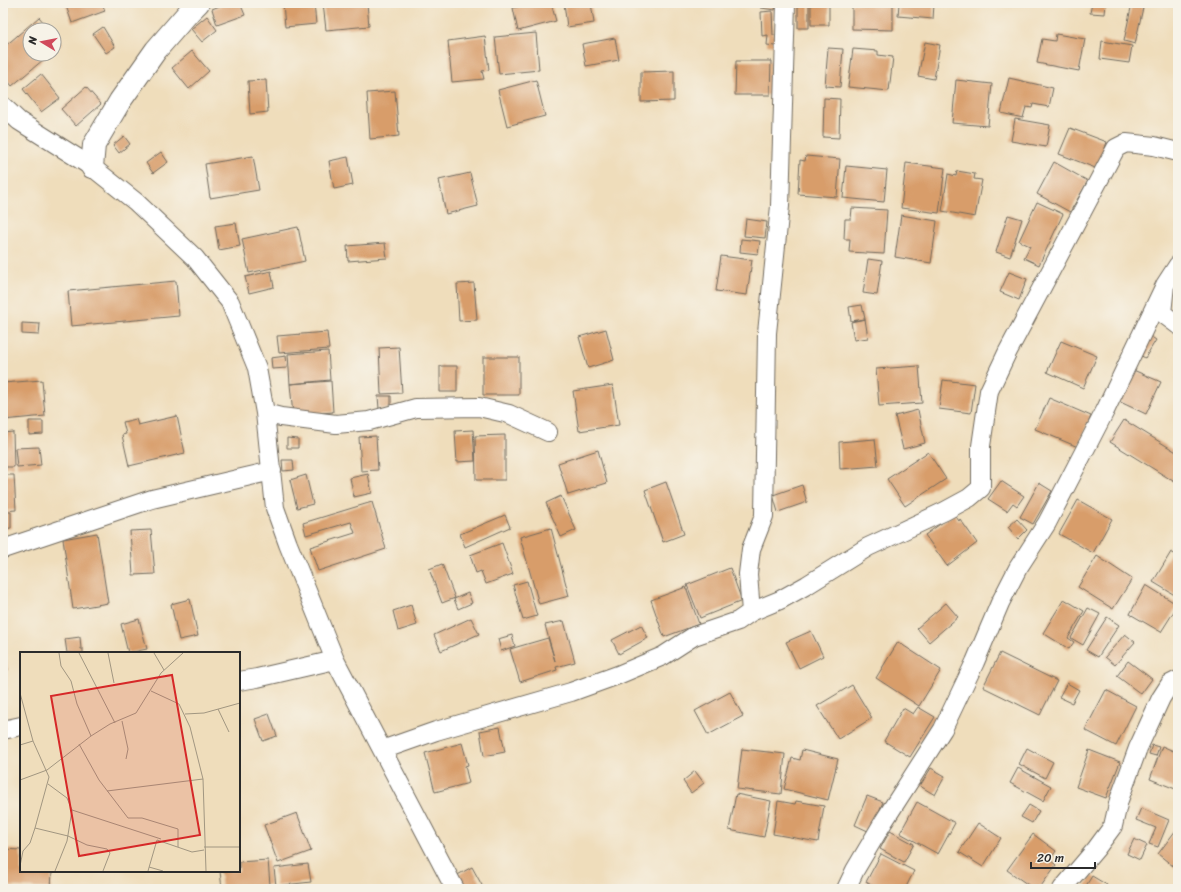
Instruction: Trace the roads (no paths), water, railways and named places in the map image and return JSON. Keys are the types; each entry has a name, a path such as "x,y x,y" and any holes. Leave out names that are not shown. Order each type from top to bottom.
{"street":[{"path":"92,167 94,146 120,101 156,50 198,3"},
{"path":"751,612 748,574 751,549 764,516 768,333 780,206 786,3"},
{"path":"3,106 18,121 92,167 136,202 195,258 230,302 257,368 265,413 275,508 288,544 335,660 455,889"},
{"path":"382,750 436,731 564,694 618,675 663,656 694,636 738,620 751,612 780,600 868,547 945,511 969,498 981,488 981,446 989,391 1007,353 1116,148 1126,143 1154,146 1178,152"},
{"path":"846,889 854,870 943,728 975,662 1000,603 1018,568 1047,523 1104,411 1165,285 1178,265"},
{"path":"1165,285 1162,313 1178,325"},
{"path":"265,413 281,417 336,424 369,421 416,408 479,407 509,414 548,432"},
{"path":"3,549 152,499 272,471"},
{"path":"240,681 335,660"},
{"path":"1062,889 1096,849 1113,826 1119,800 1138,748 1161,698 1170,684 1178,680"},
{"path":"3,730 20,726"}]}
